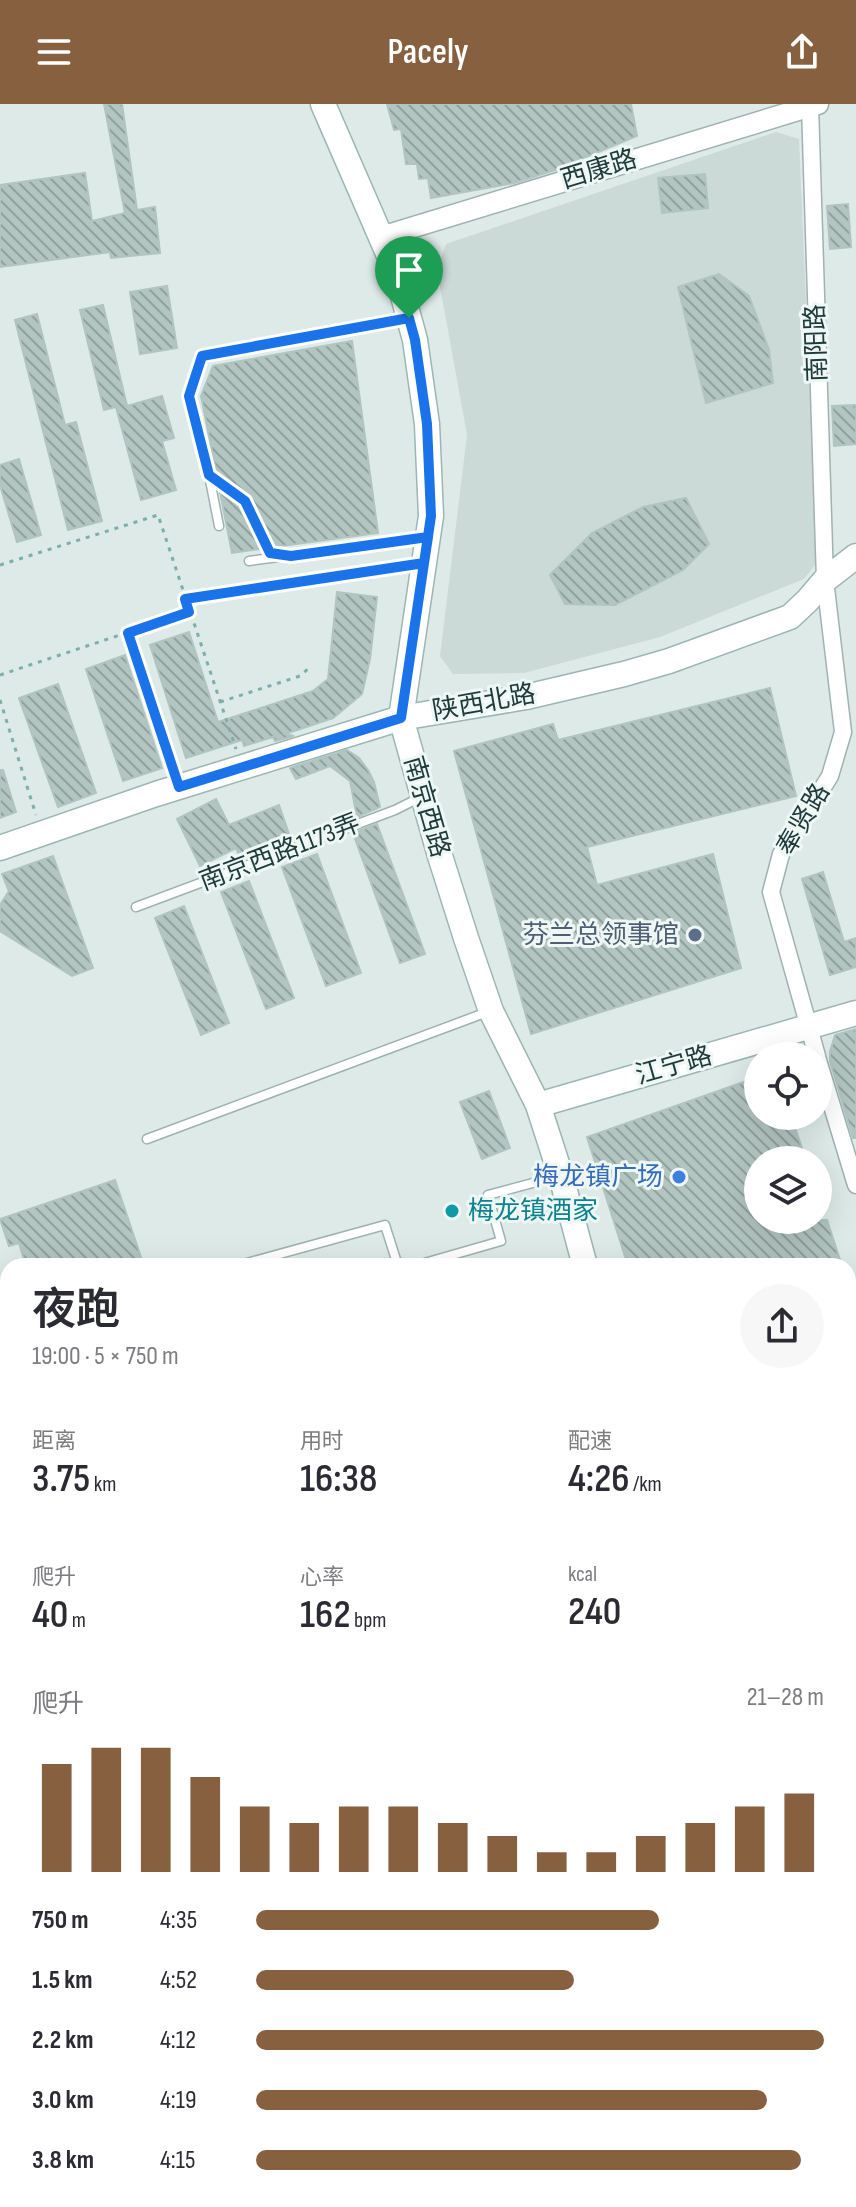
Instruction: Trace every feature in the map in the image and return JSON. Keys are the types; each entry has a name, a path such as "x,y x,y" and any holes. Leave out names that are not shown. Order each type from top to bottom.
{"main road":[{"name":"南京西路","path":"323,104 397,274 415,340 427,424 431,516 401,718 444,870 491,1011 538,1105 583,1258"},
{"name":"陕西北路","path":"0,848 179,787 401,718 526,697 669,661 790,617 825,580 853,564"},
{"name":"江宁路","path":"538,1105 856,1013"}],"street":[{"name":"西康路","path":"381,237 814,105"},
{"name":"南阳路","path":"814,105 825,580"},
{"name":"奉贤路","path":"812,1042 771,892 781,854 830,776 843,732 825,580"},
{"name":"奉贤路","path":"832,1107 856,1185"}],"lane":[{"path":"219,526 189,396 202,356 409,318"},
{"path":"209,475 245,501 270,553 291,556"},
{"path":"249,561 428,537"},
{"name":"南京西路1173弄","path":"136,907 395,810 423,796"},
{"path":"147,1139 491,1011"},
{"path":"442,1258 501,1241 488,1195 561,1176"},
{"path":"265,1258 385,1225 395,1258"}],"path":[{"path":"0,565 158,515 243,767"},
{"path":"185,599 424,563"},
{"path":"0,675 189,612"},
{"path":"128,633 179,787"},
{"path":"220,702 300,676 310,667"},
{"path":"0,700 42,833"}],"shaded area":[{"path":"776,132 799,139 817,562 804,579 660,637 524,673 453,674 440,656 467,435 437,270 446,244"}],"building":[{"path":"104,104 122,104 137,210 155,207 160,253 111,258 110,252 0,267 0,185 85,173 92,221 125,213"},
{"path":"387,104 631,104 637,136 555,170 514,183 431,198 428,178 419,179 417,164 406,164 401,129 394,130"},
{"path":"705,174 708,208 662,213 658,178"},
{"path":"848,204 851,247 830,249 827,206"},
{"path":"719,274 749,296 769,350 773,383 706,403 678,287"},
{"path":"167,286 177,348 140,354 130,292"},
{"path":"103,305 127,406 162,396 174,438 162,441 176,490 141,500 116,407 104,410 80,310"},
{"path":"37,314 65,425 76,422 102,521 68,530 15,320"},
{"path":"352,341 378,533 275,547 251,497 216,471 201,396 213,366"},
{"path":"856,405 856,444 834,446 832,406"},
{"path":"19,459 41,535 17,542 0,485 0,465"},
{"path":"220,492 239,506 260,549 232,553"},
{"path":"686,498 709,544 683,570 615,605 565,604 550,575 592,533 643,507"},
{"path":"337,592 377,597 370,659 362,694 333,718 285,734 294,736 275,741 273,737 244,746 242,740 186,758 150,645 189,632 218,722 313,691 328,679"},
{"path":"125,655 162,768 123,781 86,669"},
{"path":"58,684 96,793 58,807 19,698"},
{"path":"770,688 796,796 587,847 597,885 713,854 741,968 531,1034 454,751 553,724 558,740"},
{"path":"347,750 359,758 368,770 380,807 357,817 350,781 330,766 296,779 290,768"},
{"path":"0,770 3,770 16,812 0,818"},
{"path":"216,799 229,825 279,805 290,837 240,857 236,848 200,866 177,819"},
{"path":"377,824 425,954 400,963 353,833"},
{"path":"317,854 361,973 326,986 282,867"},
{"path":"53,856 93,968 72,976 0,931 0,905 9,891 2,874"},
{"path":"823,872 844,942 856,938 856,967 830,975 802,879"},
{"path":"249,881 294,998 266,1009 221,892"},
{"path":"184,906 229,1023 201,1035 155,918"},
{"path":"856,1029 856,1138 853,1138 832,1068 835,1035"},
{"name":"梅龙镇广场","path":"744,1082 744,1130 796,1130 801,1146 744,1146 744,1234 832,1234 839,1258 625,1258 587,1137"},
{"path":"489,1091 510,1148 482,1159 460,1102"},
{"path":"115,1180 141,1258 24,1258 19,1243 9,1246 0,1219"}],"place":[{"name":"芬兰总领事馆","path":"695,935"},
{"name":"梅龙镇广场","path":"679,1177"},
{"name":"梅龙镇酒家","path":"452,1211"}],"route":[{"path":"409,318 202,356 189,396 209,475 245,501 270,553 291,556 428,537 424,563 185,599 189,612 128,633 179,787 401,718 431,516 427,424 409,318"}]}
